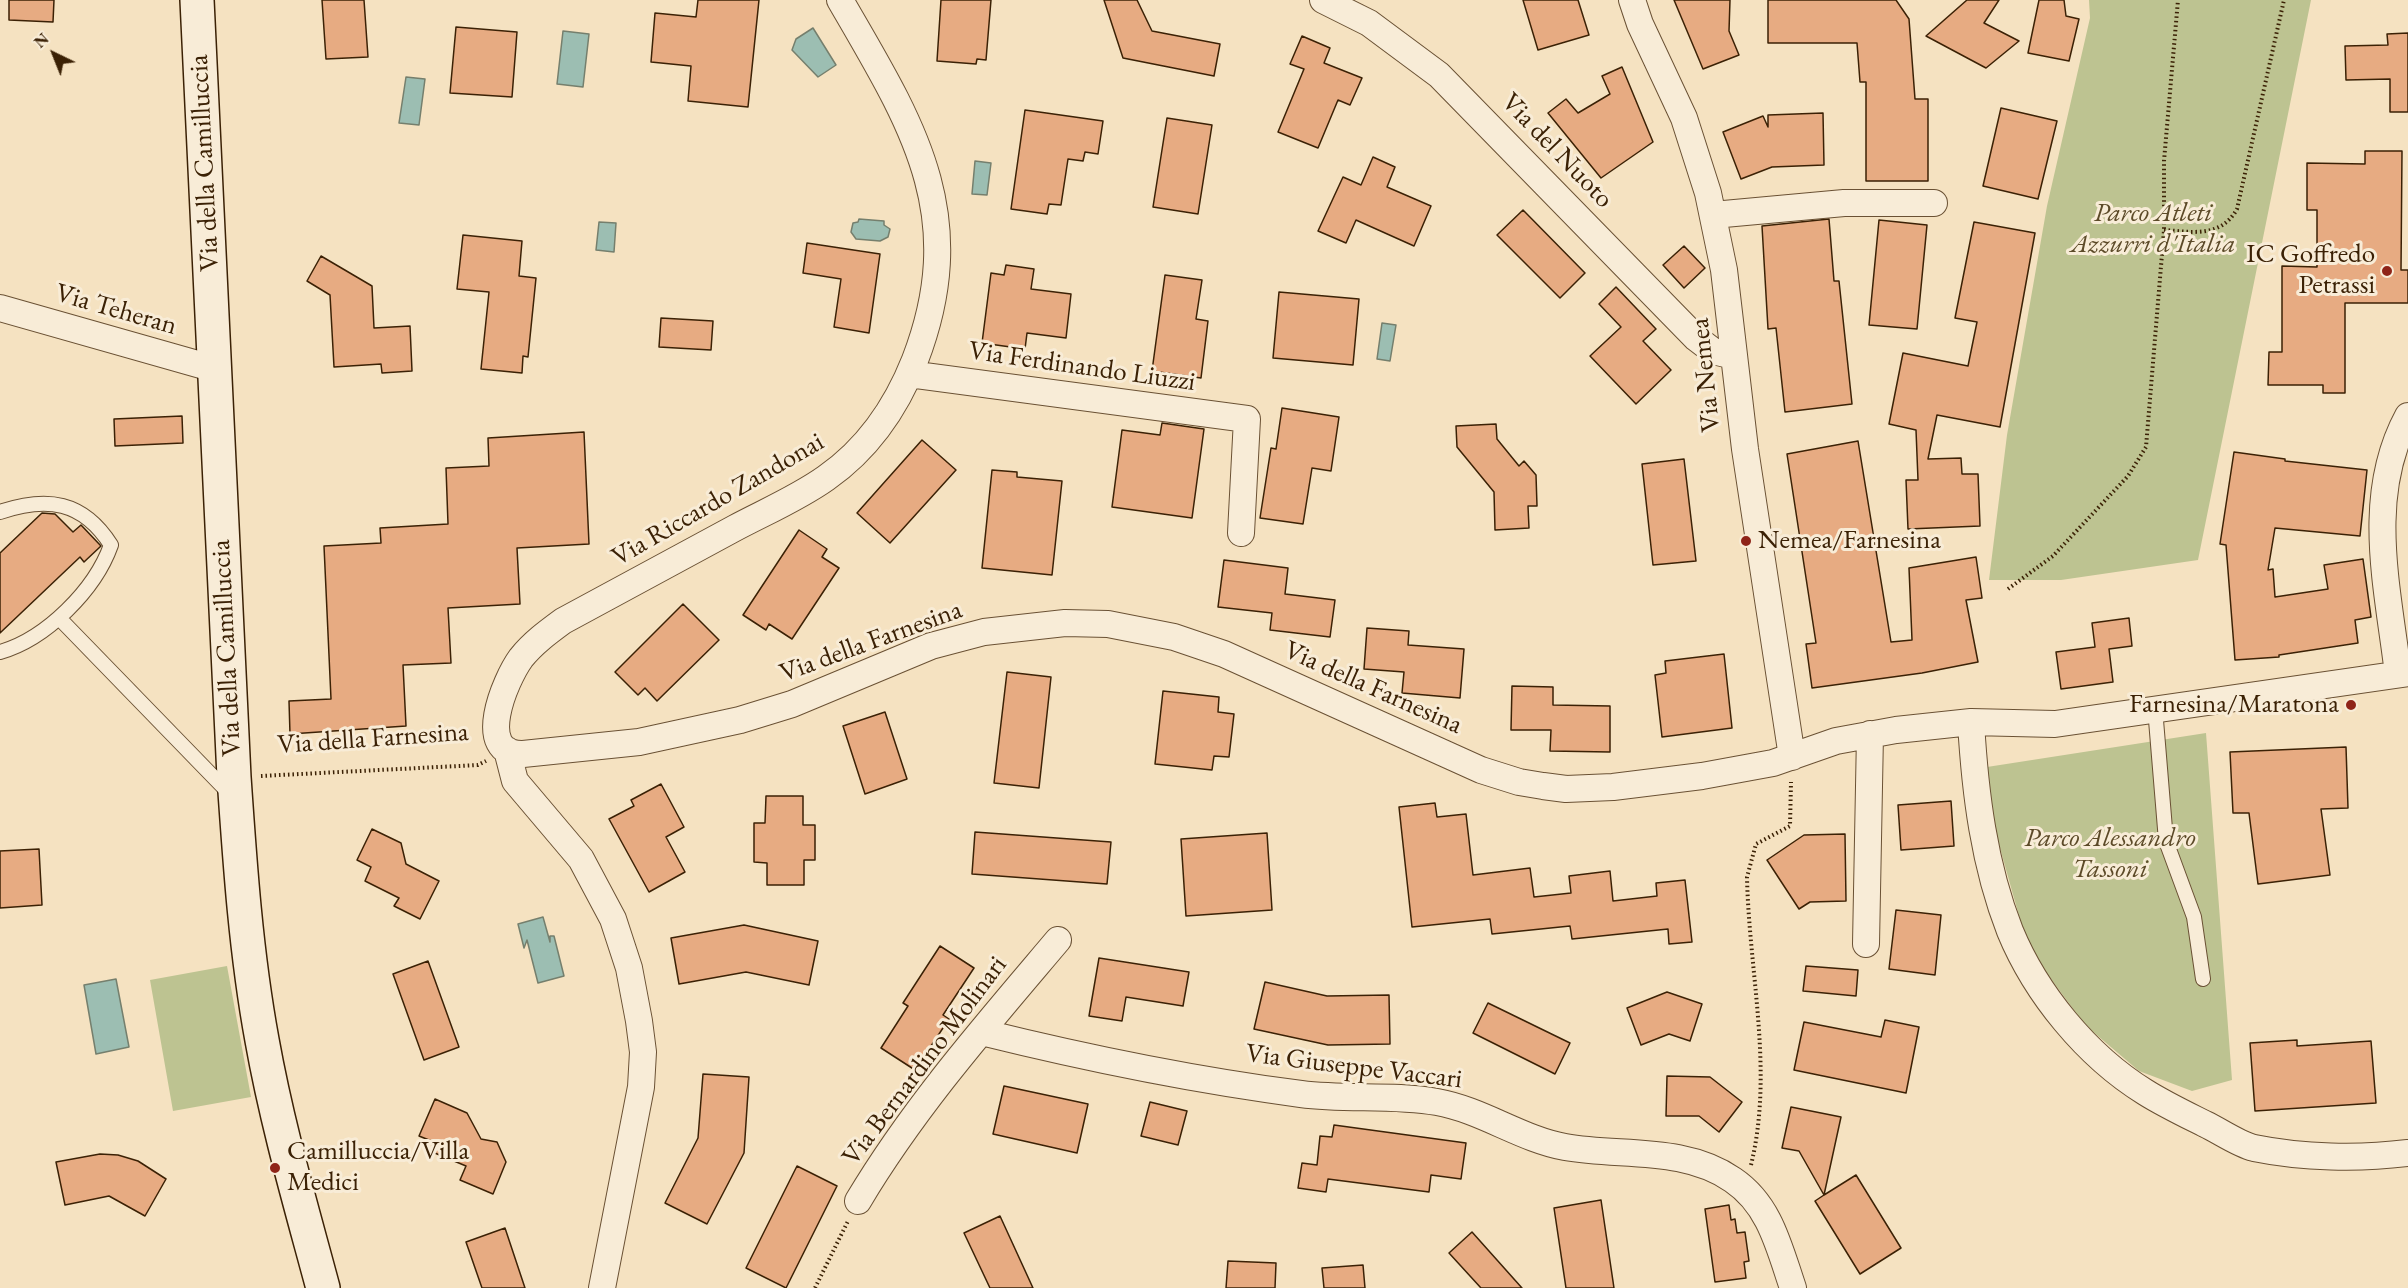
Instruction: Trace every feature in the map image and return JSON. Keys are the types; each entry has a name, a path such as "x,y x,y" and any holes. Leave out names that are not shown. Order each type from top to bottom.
{"main road":[{"name":"Via della Camilluccia","path":"196,0 234,788 248,941 262,1038 277,1117 323,1288"}],"street":[{"name":"Via Riccardo Zandonai","path":"507,750 498,742 495,733 500,711 509,679 533,644 563,621 827,478 865,445 880,426 909,374 925,330 937,277 939,255 933,195 922,156 908,124 840,0"},
{"name":"Via del Nuoto","path":"1323,0 1369,23 1439,75 1696,338 1713,351 1734,356"},
{"name":"Via Nemea","path":"1632,0 1640,24 1684,118 1700,161 1713,215 1724,270 1745,449 1792,757"},
{"path":"1713,215 1845,203 1934,203"},
{"name":"Via Teheran","path":"0,308 215,369"},
{"name":"Via Ferdinando Liuzzi","path":"909,374 1247,419 1241,534"},
{"path":"2408,416 2391,457 2382,537 2384,578 2403,674 2044,725 1971,722 1983,836 2011,933 2034,977 2066,1021 2124,1078 2162,1102 2253,1148 2336,1156 2408,1153"},
{"name":"Via della Farnesina","path":"507,750 523,754 639,742 689,733 792,704 931,646 984,632 1065,623 1108,624 1196,644 1254,666 1481,770 1519,782 1566,789 1613,787 1702,776 1773,764 1836,741 1870,734 1971,722"},
{"path":"1866,944 1870,734"},
{"path":"507,750 515,781 580,859 613,919 626,956 639,1021 643,1052 641,1087 602,1288"},
{"name":"Via Bernardino Molinari","path":"858,1201 894,1142 1058,940"},
{"name":"Via Giuseppe Vaccari","path":"981,1032 1087,1057 1267,1089 1332,1098 1416,1099 1438,1102 1502,1124 1550,1144 1694,1161 1715,1169 1746,1190 1768,1220 1793,1288"}],"lane":[{"path":"0,512 37,502 58,504 81,513 99,527 111,545 105,561 88,586 60,619 0,652"},
{"path":"60,619 234,788"},
{"path":"2155,708 2166,841 2194,917 2203,978"}],"path":[{"path":"2008,590 2053,556 2128,476 2146,447 2164,230 2164,161 2178,0"},
{"path":"2164,230 2209,233 2226,224 2237,209 2284,0"},
{"name":"Via della Farnesina","path":"234,788 478,765 507,750"},
{"path":"1746,1190 1757,1141 1762,1092 1747,877 1756,844 1790,826 1792,757"},
{"name":"Via Bernardino Molinari","path":"815,1288 858,1201"}],"green space":[{"name":"Parco Atleti Azzurri d'Italia","path":"2089,0 2311,0 2198,560 2061,580 1989,580 2007,435 2047,206 2090,18"},
{"name":"Parco Alessandro Tassoni","path":"2206,733 2232,1080 2192,1091 2139,1071 2085,1025 2028,948 1993,823 1987,767"},
{"path":"227,966 251,1097 173,1111 150,980"}],"water":[{"path":"813,28 836,65 818,77 792,50 796,39"},
{"path":"563,31 589,34 583,87 557,84"},
{"path":"406,77 425,79 419,125 399,123"},
{"path":"975,161 991,163 987,195 972,194"},
{"path":"859,219 884,221 884,225 890,229 888,237 880,241 856,239 851,232 853,223 858,222"},
{"path":"599,222 616,223 614,252 596,250"},
{"path":"1382,323 1396,325 1390,361 1377,359"},
{"path":"543,917 550,942 550,936 554,936 564,976 538,983 527,940 524,948 518,924"},
{"path":"116,979 129,1047 96,1054 84,985"}],"building":[{"path":"9,0 54,0 53,22 9,20"},
{"path":"322,0 364,0 368,57 326,59"},
{"path":"698,0 759,0 748,107 688,101 691,66 651,62 655,13 696,17"},
{"path":"941,0 991,0 986,60 977,59 976,64 937,61"},
{"path":"1104,0 1137,0 1152,31 1220,44 1214,76 1123,58"},
{"path":"1523,0 1578,0 1589,35 1538,50"},
{"path":"1674,0 1730,0 1729,31 1739,55 1703,69"},
{"path":"1768,0 1896,0 1909,19 1915,99 1928,99 1928,181 1866,181 1866,82 1860,82 1857,43 1768,43"},
{"path":"1967,0 1999,0 1984,23 2019,41 1986,68 1926,36"},
{"path":"2039,0 2064,0 2066,16 2079,19 2069,61 2028,53"},
{"path":"456,27 517,32 512,97 450,93"},
{"path":"2408,33 2408,112 2390,112 2390,79 2346,80 2345,46 2388,45 2387,34"},
{"path":"1302,36 1330,48 1324,63 1362,78 1350,105 1338,100 1318,148 1278,132 1304,69 1290,64"},
{"path":"1622,67 1653,142 1601,178 1548,113 1566,99 1578,113 1610,94 1602,76"},
{"path":"2001,108 2057,121 2038,199 1983,186"},
{"path":"1025,110 1103,121 1098,154 1085,152 1083,161 1068,159 1061,205 1049,204 1047,214 1011,209"},
{"path":"1823,113 1824,165 1772,167 1741,179 1723,132 1763,116 1768,127 1768,115"},
{"path":"1167,118 1212,125 1198,214 1153,207"},
{"path":"2365,151 2402,151 2401,270 2408,270 2408,303 2345,303 2345,393 2323,393 2323,385 2268,385 2269,352 2282,352 2282,266 2317,267 2317,210 2307,210 2307,163 2365,164"},
{"path":"1373,157 1395,167 1387,187 1431,206 1414,246 1356,220 1346,243 1318,231 1343,177 1361,185"},
{"path":"1523,210 1585,273 1560,298 1497,235"},
{"path":"1829,219 1834,281 1839,281 1852,404 1785,412 1776,328 1768,329 1762,226"},
{"path":"1879,220 1927,225 1917,329 1869,325"},
{"path":"1974,222 2035,233 2000,427 1937,415 1928,459 1961,458 1962,474 1978,474 1980,526 1908,529 1906,480 1918,480 1916,430 1889,424 1903,353 1968,366 1977,322 1955,318"},
{"path":"463,235 522,241 519,276 536,278 528,357 523,356 522,373 481,369 489,292 457,289"},
{"path":"807,243 880,254 869,333 834,327 841,279 803,273"},
{"path":"1684,246 1705,268 1684,288 1663,265"},
{"path":"321,256 372,286 374,328 410,326 412,371 382,373 381,364 334,367 330,295 307,281"},
{"path":"1006,265 1034,269 1031,289 1071,294 1066,338 1027,333 1025,349 982,343 991,273 1004,275"},
{"path":"1165,275 1202,280 1196,319 1208,321 1201,378 1152,371"},
{"path":"1616,287 1656,329 1643,341 1671,370 1636,404 1590,356 1621,327 1599,304"},
{"path":"1279,292 1359,299 1353,365 1273,358"},
{"path":"661,318 713,321 711,350 659,347"},
{"path":"1282,408 1339,417 1331,471 1312,468 1303,524 1260,518 1271,448 1276,449"},
{"path":"182,416 183,443 115,446 114,419"},
{"path":"1162,423 1204,429 1192,518 1112,507 1122,430 1160,435"},
{"path":"1496,424 1497,439 1519,466 1524,461 1536,475 1537,506 1528,506 1529,528 1495,530 1494,492 1457,447 1456,426"},
{"path":"584,432 589,544 517,548 520,604 448,608 451,663 403,665 406,726 290,734 289,701 331,699 324,546 381,543 380,528 448,524 446,468 489,466 488,438"},
{"path":"922,440 956,470 890,543 857,513"},
{"path":"1858,441 1891,642 1912,640 1909,568 1976,557 1982,598 1966,600 1978,662 1922,673 1812,688 1806,644 1816,643 1787,454"},
{"path":"2234,452 2285,459 2285,461 2367,470 2360,536 2275,528 2268,570 2273,569 2275,597 2328,589 2324,565 2363,559 2371,617 2355,620 2358,643 2279,655 2279,657 2235,660 2226,545 2220,544"},
{"path":"1684,459 1696,561 1653,565 1642,464"},
{"path":"992,470 1017,472 1017,477 1062,481 1052,575 982,568"},
{"path":"42,513 55,514 73,532 81,525 101,546 84,562 80,557 0,633 0,553"},
{"path":"799,530 827,549 822,557 839,568 792,639 769,624 766,630 743,615"},
{"path":"1224,560 1288,568 1285,594 1335,600 1330,637 1270,630 1272,613 1218,607"},
{"path":"683,604 719,640 657,701 645,688 638,695 615,672"},
{"path":"2129,618 2132,646 2109,649 2113,682 2061,689 2056,652 2095,647 2092,623"},
{"path":"1367,628 1409,631 1408,645 1464,649 1460,698 1402,693 1404,672 1364,669"},
{"path":"1724,654 1732,728 1662,737 1655,675 1666,673 1665,661"},
{"path":"1007,672 1051,677 1039,788 994,783"},
{"path":"1512,686 1553,687 1553,705 1610,706 1610,752 1550,751 1551,730 1511,730"},
{"path":"1163,691 1219,697 1218,712 1234,714 1229,757 1214,756 1212,770 1155,764"},
{"path":"885,712 907,779 865,794 843,726"},
{"path":"2346,747 2348,808 2321,809 2330,875 2258,884 2249,813 2233,813 2230,752"},
{"path":"661,784 684,827 666,837 685,872 649,892 609,819 634,806 631,800"},
{"path":"766,796 803,796 803,825 815,825 815,860 804,860 804,885 767,885 767,863 754,862 754,823 765,823"},
{"path":"1951,801 1954,846 1901,850 1898,805"},
{"path":"1435,803 1437,817 1466,814 1473,875 1530,868 1534,897 1571,893 1569,876 1610,871 1613,901 1657,896 1656,883 1685,880 1692,942 1669,944 1668,929 1572,939 1570,926 1492,934 1490,919 1412,927 1399,807"},
{"path":"372,829 401,843 406,864 439,881 420,919 394,906 399,898 365,881 371,867 357,860"},
{"path":"975,832 1111,842 1107,884 972,874"},
{"path":"1267,833 1272,910 1186,916 1181,839"},
{"path":"1845,834 1846,901 1810,902 1799,909 1767,860 1804,835"},
{"path":"39,849 42,905 0,908 0,851"},
{"path":"1896,910 1941,915 1935,975 1889,969"},
{"path":"744,925 818,941 809,985 746,972 679,984 671,938"},
{"path":"940,946 974,968 943,1015 949,1019 915,1070 881,1048 908,1006 903,1003"},
{"path":"1099,958 1189,972 1183,1006 1126,997 1122,1021 1089,1016"},
{"path":"428,961 459,1047 424,1060 393,974"},
{"path":"1806,966 1858,970 1856,996 1803,991"},
{"path":"1265,982 1327,996 1389,995 1390,1044 1328,1045 1254,1029"},
{"path":"1667,992 1702,1004 1690,1041 1669,1034 1641,1045 1627,1008"},
{"path":"1488,1003 1570,1043 1555,1074 1473,1033"},
{"path":"1885,1020 1919,1027 1906,1093 1794,1070 1804,1022 1881,1037"},
{"path":"2297,1040 2297,1046 2371,1041 2376,1103 2255,1111 2250,1043"},
{"path":"703,1074 749,1077 744,1153 707,1224 665,1203 698,1138"},
{"path":"1667,1076 1710,1077 1742,1102 1719,1132 1699,1116 1666,1116"},
{"path":"1004,1086 1088,1104 1077,1153 993,1134"},
{"path":"435,1099 467,1113 481,1139 497,1142 506,1162 493,1194 460,1180 466,1166 430,1151 434,1142 419,1136"},
{"path":"1150,1102 1187,1111 1178,1145 1141,1136"},
{"path":"1791,1107 1841,1117 1824,1195 1799,1151 1782,1148"},
{"path":"1334,1125 1466,1143 1461,1179 1431,1175 1429,1192 1328,1179 1326,1192 1298,1188 1302,1163 1317,1165 1320,1136 1332,1137"},
{"path":"100,1154 118,1155 138,1161 166,1179 145,1216 109,1196 65,1205 56,1162"},
{"path":"797,1166 837,1186 786,1288 746,1268"},
{"path":"1856,1175 1901,1248 1860,1274 1815,1201"},
{"path":"1601,1200 1614,1288 1566,1288 1554,1208"},
{"path":"1729,1205 1731,1220 1735,1219 1737,1233 1745,1232 1749,1261 1744,1262 1746,1278 1715,1282 1705,1209"},
{"path":"1000,1216 1033,1288 990,1288 964,1233"},
{"path":"505,1228 525,1288 482,1288 466,1242"},
{"path":"1472,1232 1522,1288 1481,1288 1449,1253"},
{"path":"1228,1261 1276,1263 1275,1288 1226,1288"},
{"path":"1363,1265 1365,1288 1324,1288 1322,1268"}],"place":[{"name":"IC Goffredo Petrassi","path":"2387,271"},
{"name":"Nemea/Farnesina","path":"1746,541"},
{"name":"Farnesina/Maratona","path":"2351,705"},
{"name":"Camilluccia/Villa Medici","path":"275,1168"}]}
